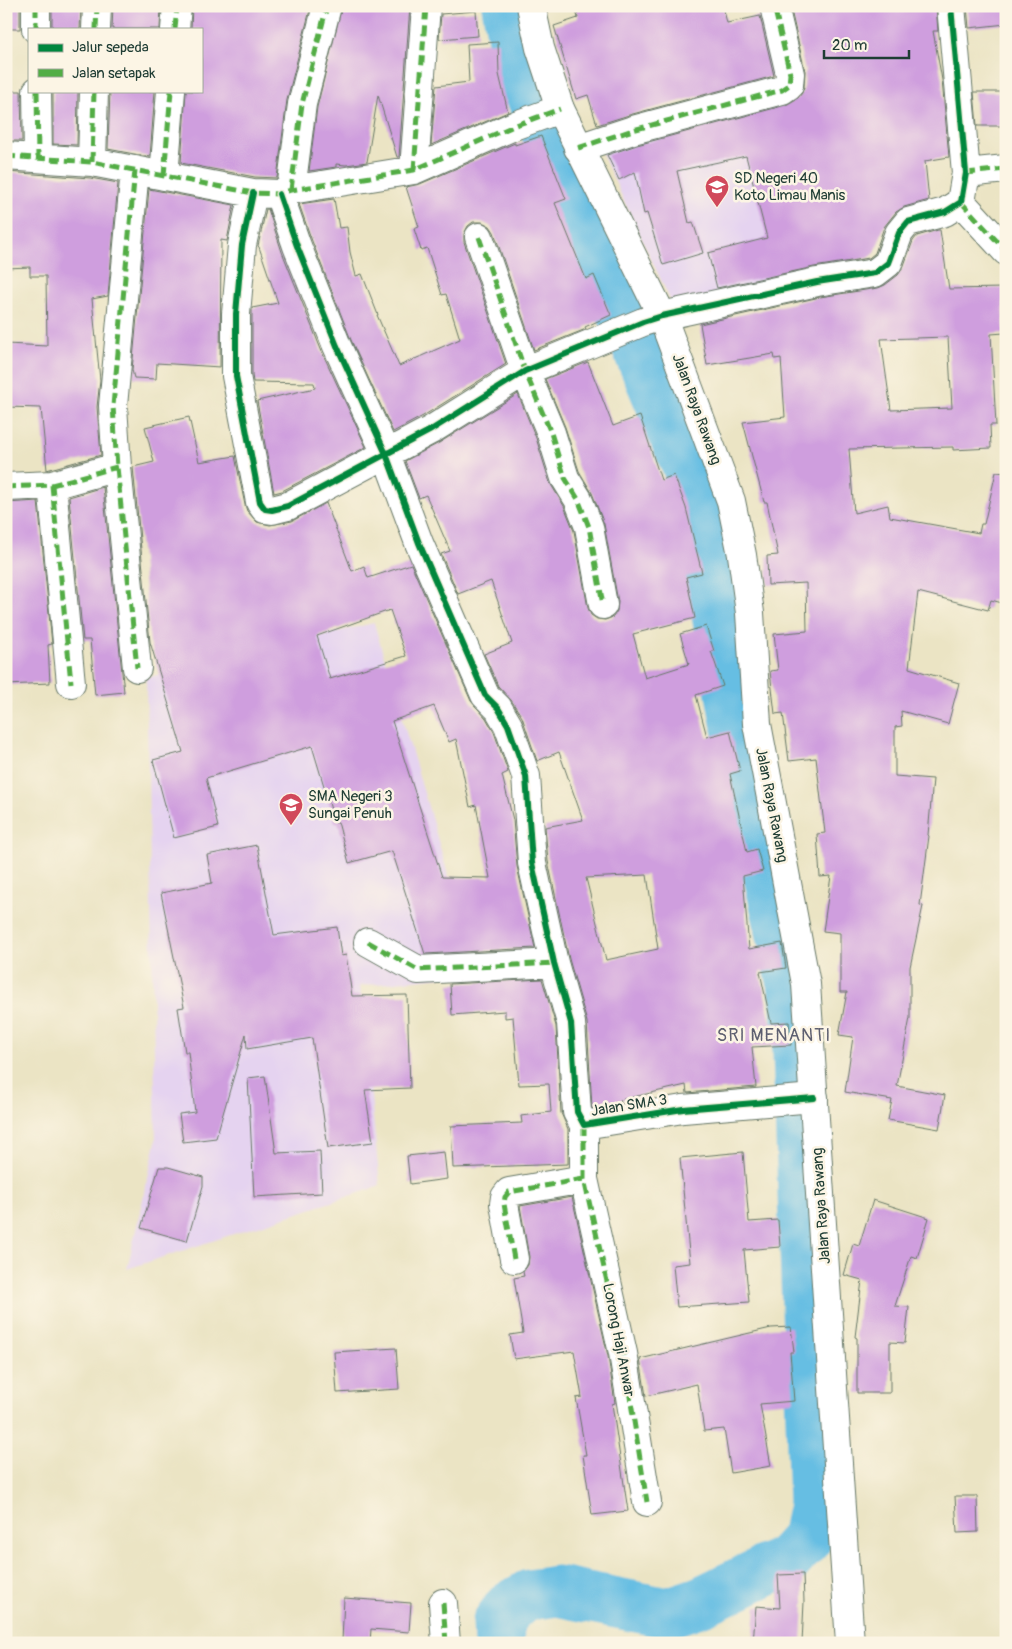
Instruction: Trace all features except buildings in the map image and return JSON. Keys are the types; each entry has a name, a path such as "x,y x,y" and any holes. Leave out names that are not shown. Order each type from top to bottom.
{"street":[{"path":"36,6 36,28"},
{"path":"96,28 97,6"},
{"path":"175,28 177,6"},
{"path":"327,6 302,104 274,192 242,245 236,314 236,376 260,502 265,509 272,510 288,506 431,430 525,371 652,319 817,282 875,273 888,263 899,233 908,222 946,212 961,202 966,173 951,6"},
{"path":"414,170 426,6"},
{"name":"Jalan Raya Rawang","path":"532,6 554,111 578,148 730,501 742,555 750,613 757,724 806,984 800,1100 850,1643"},
{"path":"578,148 633,130 782,90 789,84 790,74 774,6"},
{"path":"37,92 38,157"},
{"path":"92,162 94,92"},
{"path":"164,176 171,92"},
{"path":"6,156 92,162 164,176 274,192 414,170 516,125 554,111"},
{"path":"966,173 1006,169"},
{"path":"135,170 113,406 117,467 137,668"},
{"name":"Jalan SMA 3","path":"274,192 337,346 386,454 419,543 474,673 485,695 498,708 508,725 526,776 532,863 554,963 571,1023 577,1112 584,1125 683,1109 800,1100"},
{"path":"961,202 1006,251"},
{"path":"479,237 525,371 551,433 565,478 578,499 589,528 604,604"},
{"path":"6,487 52,485 117,467"},
{"path":"52,485 71,683"},
{"path":"368,942 418,970 554,963"},
{"name":"Lorong Haji Anwar","path":"584,1125 584,1179 623,1353 647,1502"},
{"path":"514,1258 504,1204 505,1197 509,1192 584,1179"},
{"path":"443,1603 446,1643"}],"shaded area":[{"name":"SD Negeri 40 Koto Limau Manis","path":"782,102 821,274 674,308 597,143"},
{"name":"SMA Negeri 3 Sungai Penuh","path":"374,623 477,973 360,986 380,1186 127,1269 156,1142 146,678"}],"waterway":[{"path":"499,1643 498,1622 509,1607 529,1595 557,1591 667,1613 702,1601 787,1560 807,1538 814,1505 796,998 743,761 693,480 517,62 507,6"}],"marked path":[{"path":"36,6 36,28"},
{"path":"96,28 97,6"},
{"path":"175,28 177,6"},
{"path":"291,190 302,104 327,6"},
{"path":"414,170 426,6"},
{"path":"578,148 633,130 782,90 789,85 790,74 774,6"},
{"path":"37,92 38,157"},
{"path":"92,162 94,92"},
{"path":"164,176 171,92"},
{"path":"6,156 92,162 253,193 279,194 291,190 414,170 516,125 560,109"},
{"path":"966,173 1006,169"},
{"path":"135,170 113,406 117,467 137,668"},
{"path":"961,202 1006,251"},
{"path":"479,237 525,371 551,433 565,478 578,499 589,527 603,605"},
{"path":"6,487 52,485 117,467"},
{"path":"52,485 71,683"},
{"path":"368,942 418,970 554,963"},
{"path":"584,1125 584,1179 623,1353 647,1502"},
{"path":"514,1259 504,1204 505,1197 509,1192 584,1179"},
{"path":"443,1603 446,1643"}],"cycle path":[{"path":"253,193 242,245 236,314 236,376 260,502 265,509 272,510 288,506 431,430 525,371 643,322 662,316 817,282 875,273 888,263 899,233 908,222 945,212 961,202 966,173 951,6"},
{"path":"279,194 297,246 337,346 386,454 419,543 485,695 498,708 508,725 526,776 532,863 554,963 571,1023 577,1112 584,1125 683,1109 814,1098"}],"place":[{"name":"SD Negeri 40 Koto Limau Manis","path":"717,208"},
{"name":"SMA Negeri 3 Sungai Penuh","path":"291,826"}],"district":[{"name":"SRI MENANTI","path":"774,1035"}]}
